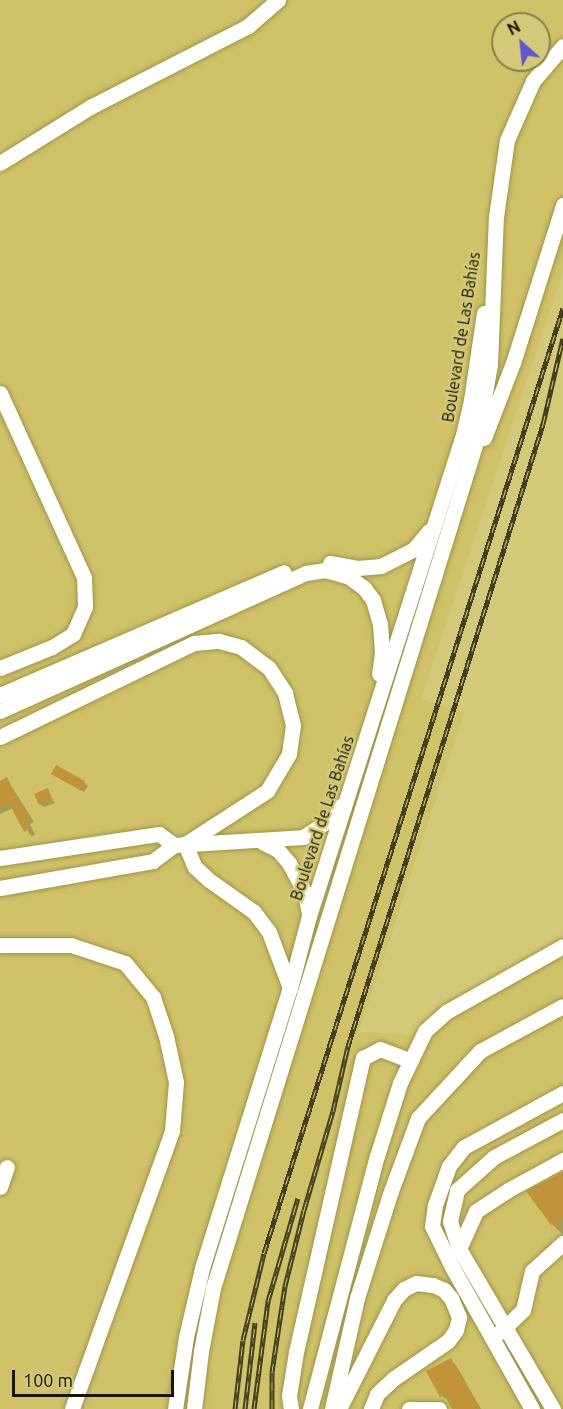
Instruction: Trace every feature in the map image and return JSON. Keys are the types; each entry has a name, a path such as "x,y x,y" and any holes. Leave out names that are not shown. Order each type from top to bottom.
{"street":[{"path":"0,163 90,107 248,26 278,0"},
{"name":"Boulevard de Las Bahías","path":"175,1409 186,1337 202,1268 290,988 309,916 441,509 471,400 507,140 533,81 563,46"},
{"path":"465,483 501,399 563,205"},
{"name":"Boulevard de Las Bahías","path":"194,1409 201,1351 213,1288 465,483 486,402 490,364 495,236"},
{"path":"0,393 84,577 85,607 73,634 52,647 0,668"},
{"path":"0,695 290,569 368,568 381,566 403,557 422,542 441,509"},
{"path":"332,567 364,588 373,600 380,624 382,653 379,678 358,764"},
{"path":"0,711 297,577 332,567 362,576 379,595 401,685"},
{"path":"0,737 194,643 219,641 242,647 269,668 285,693 293,725 289,754 267,791 153,861 0,888"},
{"path":"179,844 250,839 283,840 303,837 335,816 348,798"},
{"path":"0,858 159,834 179,844 195,867 254,912 269,932 290,988"},
{"path":"250,839 278,850 289,863 305,893 309,916"},
{"path":"0,945 71,945 125,963 153,998 166,1036 176,1082 172,1131 72,1409"},
{"path":"310,1409 377,1156 400,1083 425,1031 446,1012 563,946"},
{"path":"332,1409 357,1298 391,1191 418,1118 480,1051 563,1006"},
{"path":"291,1409 289,1396 296,1352 363,1058 380,1049 411,1061"},
{"path":"532,1409 452,1267 432,1226 435,1205 449,1166 465,1147 563,1093"},
{"path":"553,1409 459,1249 450,1221 457,1190 494,1157 563,1120"},
{"path":"459,1249 476,1211 508,1190 563,1160"},
{"path":"0,1187 7,1167"},
{"path":"491,1337 507,1328 523,1310 532,1271 561,1250"},
{"path":"339,1409 394,1300 404,1289 416,1283 433,1285 444,1290 451,1298 459,1317 456,1330 448,1341 393,1379 377,1394 371,1409"},
{"path":"410,1409 439,1409"}],"shaded area":[{"path":"0,0 563,0 563,271 421,699 464,713 359,1032 412,1035 436,1009 563,938 563,1409 0,1409"}],"building":[{"path":"56,765 85,781 80,790 51,774"},
{"path":"7,777 21,807 24,806 29,817 26,819 30,829 24,832 9,803 0,806 0,781"},
{"path":"48,788 52,799 39,805 34,794"},
{"path":"563,1172 563,1219 551,1225 526,1191"},
{"path":"451,1358 480,1409 452,1409 444,1394 440,1397 426,1371"}],"railway":[{"path":"235,1409 243,1340 264,1253 563,308"},
{"path":"272,1409 272,1372 285,1286 333,1111 348,1046 543,424 563,338"},
{"path":"254,1409 268,1301 298,1198"},
{"path":"245,1409 255,1323"}]}
